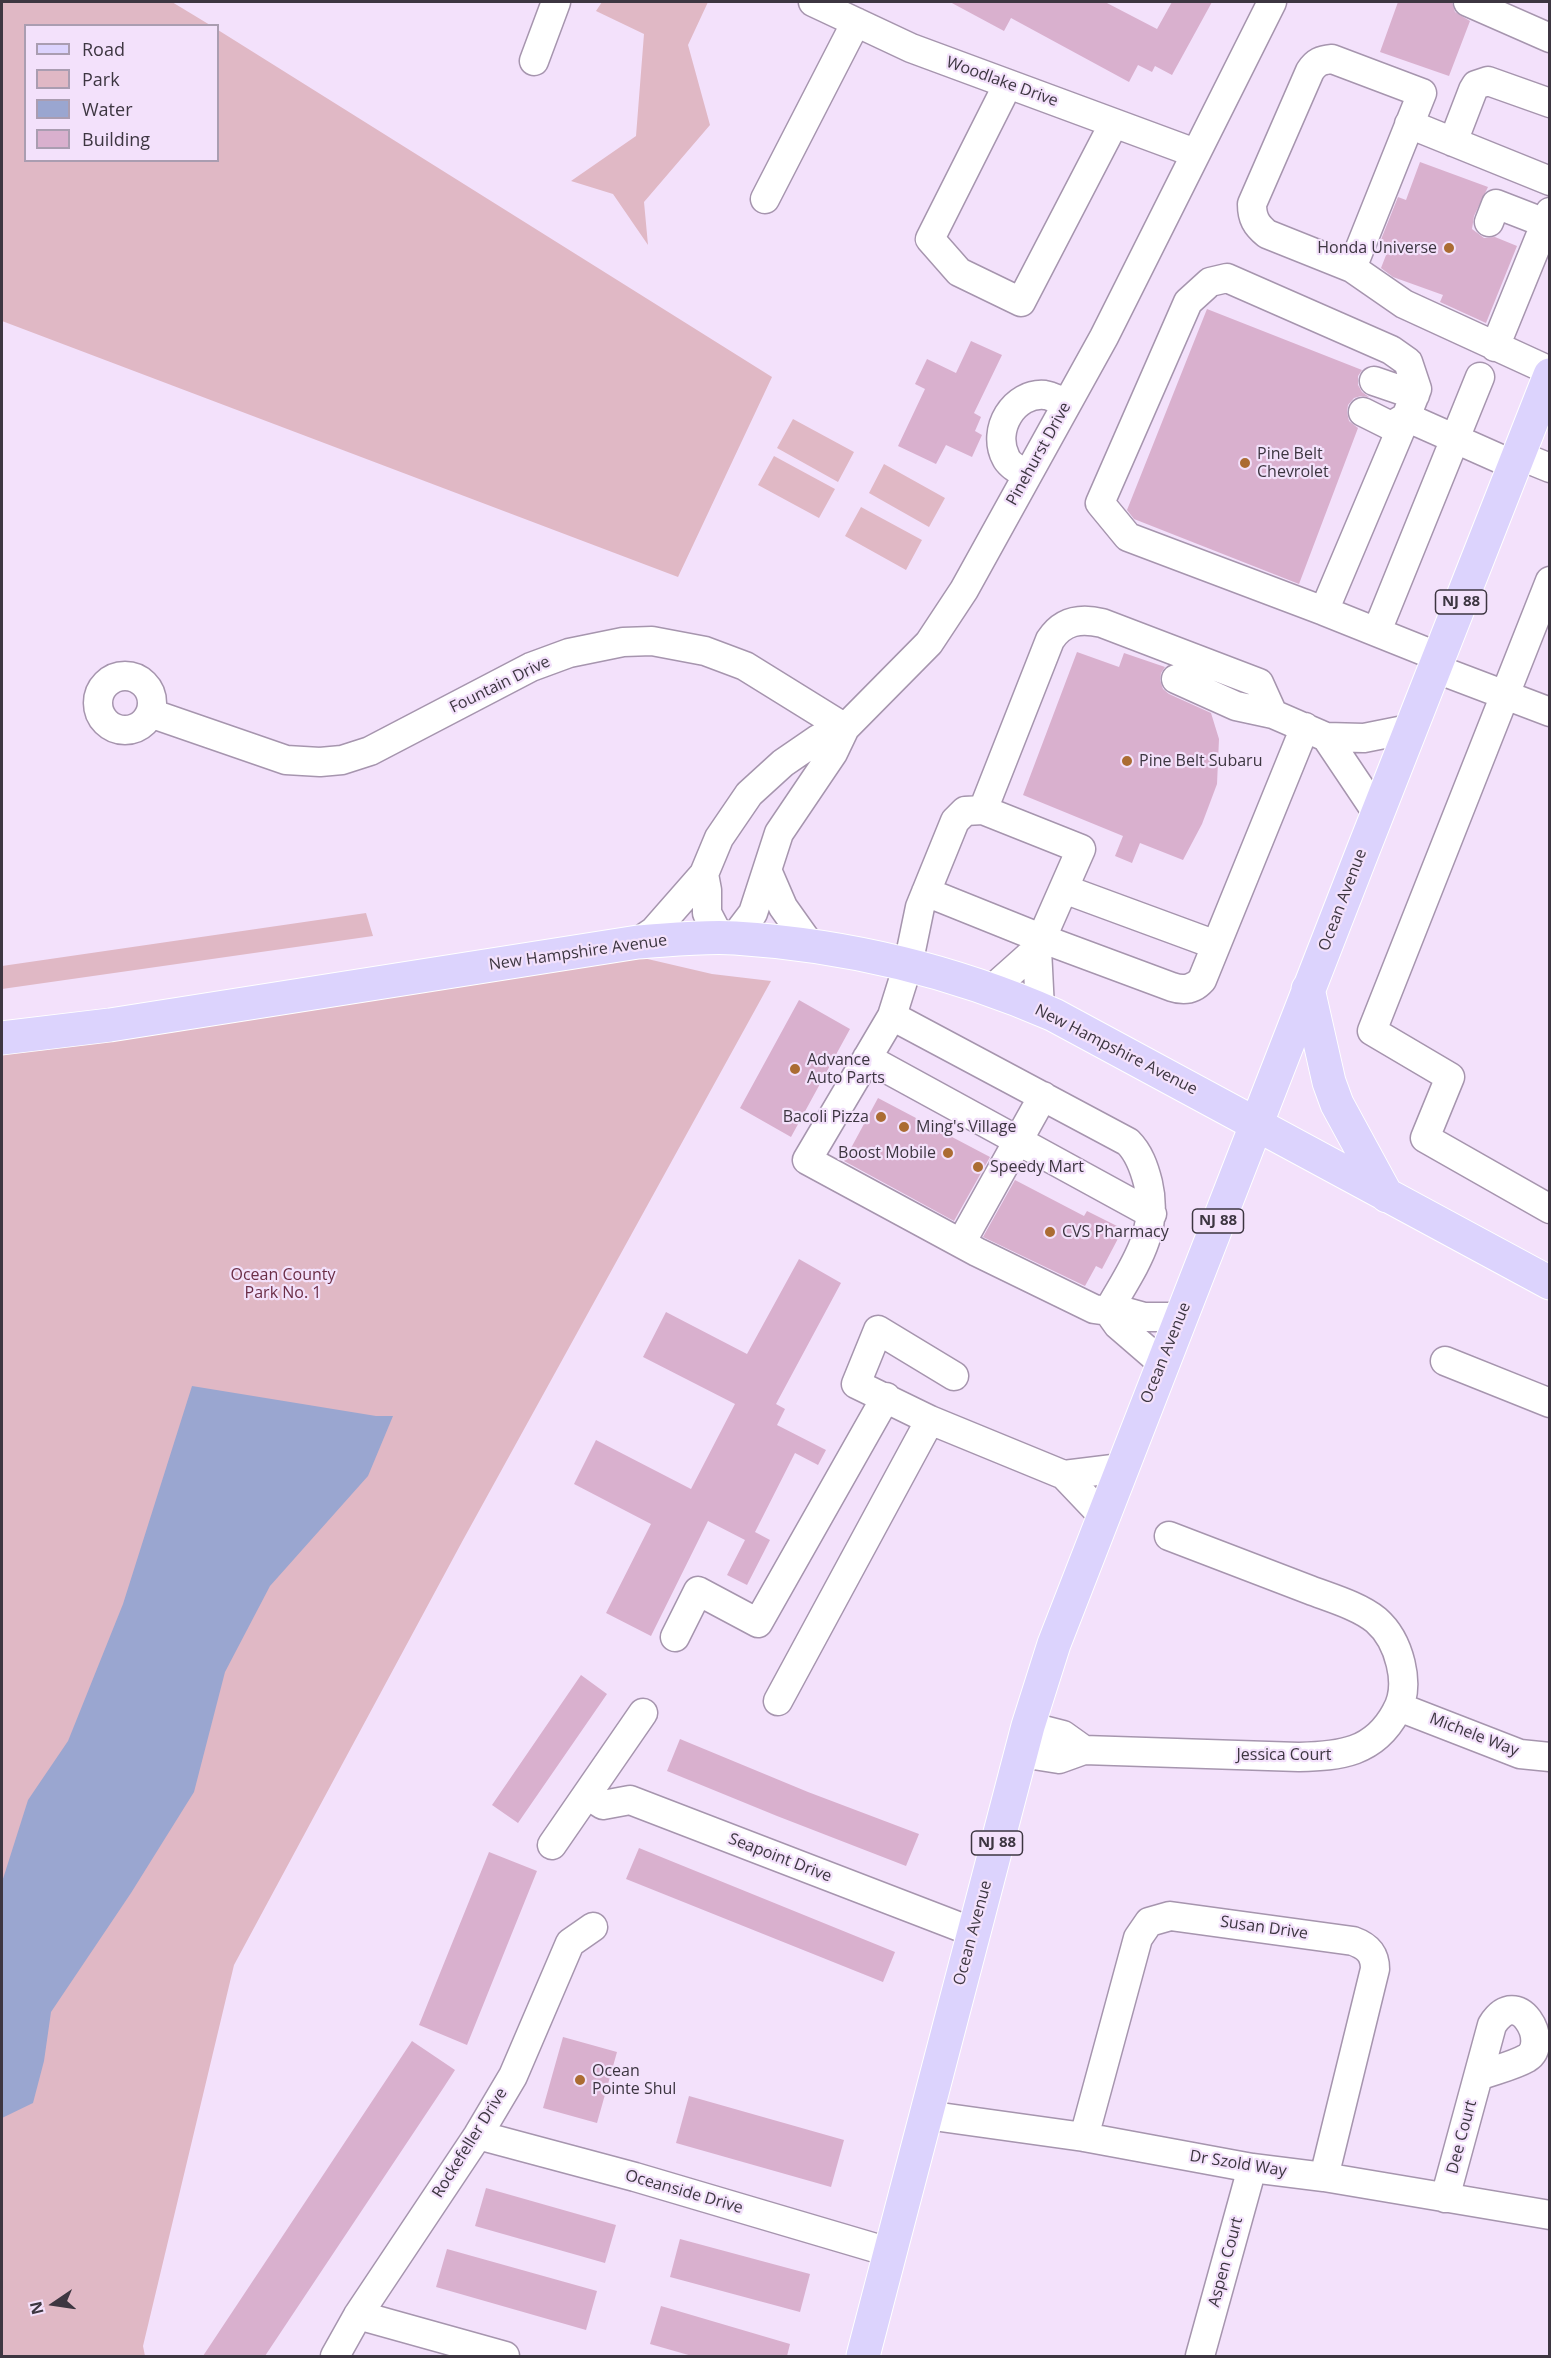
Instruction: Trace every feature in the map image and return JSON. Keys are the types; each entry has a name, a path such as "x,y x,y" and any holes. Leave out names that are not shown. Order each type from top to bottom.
{"main road":[{"name":"Ocean Avenue","path":"863,2356 973,1932 1025,1740 1054,1644 1409,729 1550,373"},
{"name":"New Hampshire Avenue","path":"2,1038 133,1022 638,942 727,938 810,945 908,965 991,990 1040,1009 1204,1095 1255,1125 1550,1284"},
{"path":"1308,989 1333,1093 1349,1128 1387,1196"}],"street":[{"path":"534,61 556,2"},
{"name":"Woodlake Drive","path":"813,2 911,48 1195,153"},
{"name":"Pinehurst Drive","path":"704,874 707,913 727,938 753,914 779,833 820,774 845,728 929,643 964,590 1104,337 1272,2"},
{"path":"1467,2 1550,38"},
{"path":"765,199 856,22"},
{"path":"1352,268 1422,93 1332,59 1315,63 1310,71 1252,204 1252,214 1257,226 1267,234 1352,268 1404,304 1550,373"},
{"path":"1453,142 1473,90 1482,82 1488,81 1550,103"},
{"path":"1008,84 930,239 959,272 1021,302 1114,123"},
{"path":"1409,124 1550,181"},
{"path":"1489,222 1496,204 1547,218 1495,347"},
{"path":"1324,611 1417,389 1408,362 1391,350 1227,278 1210,282 1188,302 1100,504 1128,537 1324,611 1377,631 1436,663 1505,696 1550,712"},
{"path":"1377,631 1480,377"},
{"path":"1027,476 1006,460 1001,444 1002,428 1013,408 1022,399 1047,395 1067,403"},
{"path":"1369,396 1391,426 1408,411"},
{"path":"1408,411 1455,438 1516,460 1550,468"},
{"path":"1550,581 1372,1031 1450,1077 1425,1138 1550,1209"},
{"path":"983,810 1050,640 1054,633 1070,622 1081,620 1102,623 1259,683 1273,714"},
{"name":"Fountain Drive","path":"150,713 286,760 320,762 342,760 370,751 531,667 568,653 623,642 652,640 705,651 745,666 845,728"},
{"path":"1176,679 1236,706 1273,714 1316,732 1365,738 1409,729"},
{"name":"Pinehurst Drive","path":"638,942 654,931 704,874 719,838 749,794 818,739 845,728"},
{"path":"1316,732 1377,813"},
{"path":"926,892 1040,944 1172,987 1184,989 1194,987 1202,980 1216,945 1316,732"},
{"path":"798,753 820,774"},
{"path":"991,990 1040,944 1081,849 983,810 965,811 958,816 920,907 908,965 892,1016 807,1160 962,1244 1094,1309 1126,1312 1144,1317 1181,1317"},
{"path":"767,870 783,907 810,945"},
{"path":"1064,890 1216,945"},
{"path":"1040,944 1040,1009"},
{"path":"892,1016 1128,1142 1136,1150 1147,1177 1152,1214 1150,1227 1143,1248 1108,1311"},
{"path":"867,1058 1152,1214"},
{"path":"962,1244 1043,1096"},
{"path":"1108,1311 1118,1325 1162,1363"},
{"path":"954,1376 878,1330 856,1384 930,1420 1064,1475 1103,1516"},
{"path":"1445,1361 1550,1403"},
{"path":"675,1637 699,1591 758,1623 886,1397"},
{"path":"778,1701 930,1420"},
{"path":"1064,1475 1121,1468"},
{"path":"1169,1536 1345,1604 1375,1619 1390,1635 1401,1665 1402,1684 1399,1707"},
{"name":"Jessica Court","path":"1025,1740 1059,1759 1084,1750 1299,1757 1334,1756 1366,1746 1382,1731 1399,1707"},
{"name":"Michele Way","path":"1399,1707 1520,1754 1550,1757"},
{"path":"552,1845 643,1713"},
{"name":"Seapoint Drive","path":"587,1796 603,1805 630,1800 973,1932"},
{"name":"Susan Drive","path":"1084,2137 1138,1938 1149,1922 1170,1916 1353,1941 1366,1946 1370,1951 1375,1969 1324,2177"},
{"name":"Rockefeller Drive","path":"335,2356 358,2315 477,2135 513,2076 570,1943 593,1927"},
{"name":"Dee Court","path":"1445,2198 1479,2076"},
{"name":"Dr Szold Way","path":"926,2115 1084,2137 1252,2168 1324,2177 1550,2215"},
{"name":"Oceanside Drive","path":"477,2135 635,2177 889,2252"},
{"name":"Aspen Court","path":"1200,2356 1252,2168"},
{"path":"358,2315 505,2356"}],"green space":[{"path":"2,2 172,2 208,24 24,24 24,162 219,162 219,31 772,377 678,577 2,321"},
{"path":"602,2 708,2 688,45 710,125 644,202 648,245 613,194 571,181 636,136 644,34 596,11"},
{"path":"793,419 854,452 838,482 777,448"},
{"path":"774,456 835,489 819,518 758,485"},
{"path":"884,464 945,498 929,527 869,493"},
{"path":"861,507 922,540 906,570 845,536"},
{"path":"366,913 373,936 2,989 2,966"},
{"name":"Ocean County Park No. 1","path":"639,957 712,974 771,981 463,1540 234,1965 143,2346 145,2356 2,2356 2,1039"}],"water":[{"path":"192,1386 376,1416 393,1416 368,1476 270,1586 225,1672 194,1792 131,1893 51,2012 44,2061 33,2103 2,2118 2,1882 28,1800 68,1741 123,1604"}],"building":[{"path":"950,2 1105,2 1157,29 1172,2 1212,2 1172,75 1155,66 1152,72 1138,65 1129,82 1011,18 1004,31"},
{"path":"1398,2 1452,2 1455,12 1470,21 1449,76 1380,52"},
{"name":"Honda Universe","path":"1420,162 1488,187 1474,216 1472,229 1484,238 1495,237 1517,246 1486,323 1440,302 1443,295 1393,277 1381,268 1388,250 1378,247 1398,197 1406,200"},
{"name":"Pine Belt Chevrolet","path":"1207,309 1362,370 1358,376 1358,385 1369,397 1354,398 1348,405 1349,421 1358,428 1299,584 1134,519 1127,510"},
{"path":"971,341 1002,355 974,413 981,417 975,431 982,435 972,457 946,445 936,464 898,446 925,389 915,384 927,359 956,373"},
{"name":"Pine Belt Subaru","path":"1077,652 1119,667 1124,653 1165,667 1160,680 1163,689 1211,713 1219,739 1217,784 1202,824 1183,860 1140,843 1132,863 1115,856 1123,836 1023,795"},
{"name":"Advance Auto Parts","path":"799,1000 850,1029 791,1137 740,1108"},
{"path":"878,1098 990,1157 954,1221 844,1161"},
{"name":"CVS Pharmacy","path":"1015,1180 1084,1216 1087,1211 1123,1229 1102,1269 1096,1266 1085,1286 983,1237"},
{"path":"799,1259 841,1283 776,1404 785,1409 777,1425 826,1450 818,1465 795,1453 755,1532 770,1540 747,1585 727,1575 745,1540 708,1521 651,1636 606,1613 651,1524 574,1484 596,1440 691,1489 735,1404 643,1357 666,1312 747,1354"},
{"path":"581,1675 607,1694 518,1823 492,1805"},
{"path":"680,1739 808,1792 919,1834 906,1866 667,1771"},
{"path":"639,1848 895,1952 883,1982 626,1879"},
{"path":"489,1852 537,1871 467,2045 419,2025"},
{"name":"Ocean Pointe Shul","path":"563,2037 617,2052 597,2123 543,2108"},
{"path":"412,2041 455,2070 444,2087 265,2356 203,2356"},
{"path":"689,2096 844,2140 831,2187 676,2143"},
{"path":"486,2188 616,2225 605,2263 475,2226"},
{"path":"680,2239 810,2274 800,2312 670,2277"},
{"path":"447,2249 597,2291 586,2330 436,2287"},
{"path":"661,2306 790,2344 787,2356 692,2356 650,2344"}],"place":[{"name":"Honda Universe","path":"1449,248"},
{"name":"Pine Belt Chevrolet","path":"1245,463"},
{"name":"Pine Belt Subaru","path":"1127,761"},
{"name":"Advance Auto Parts","path":"795,1069"},
{"name":"Bacoli Pizza","path":"881,1117"},
{"name":"Ming's Village","path":"904,1127"},
{"name":"Boost Mobile","path":"948,1153"},
{"name":"Speedy Mart","path":"978,1167"},
{"name":"CVS Pharmacy","path":"1050,1232"},
{"name":"Ocean Pointe Shul","path":"580,2080"}]}
